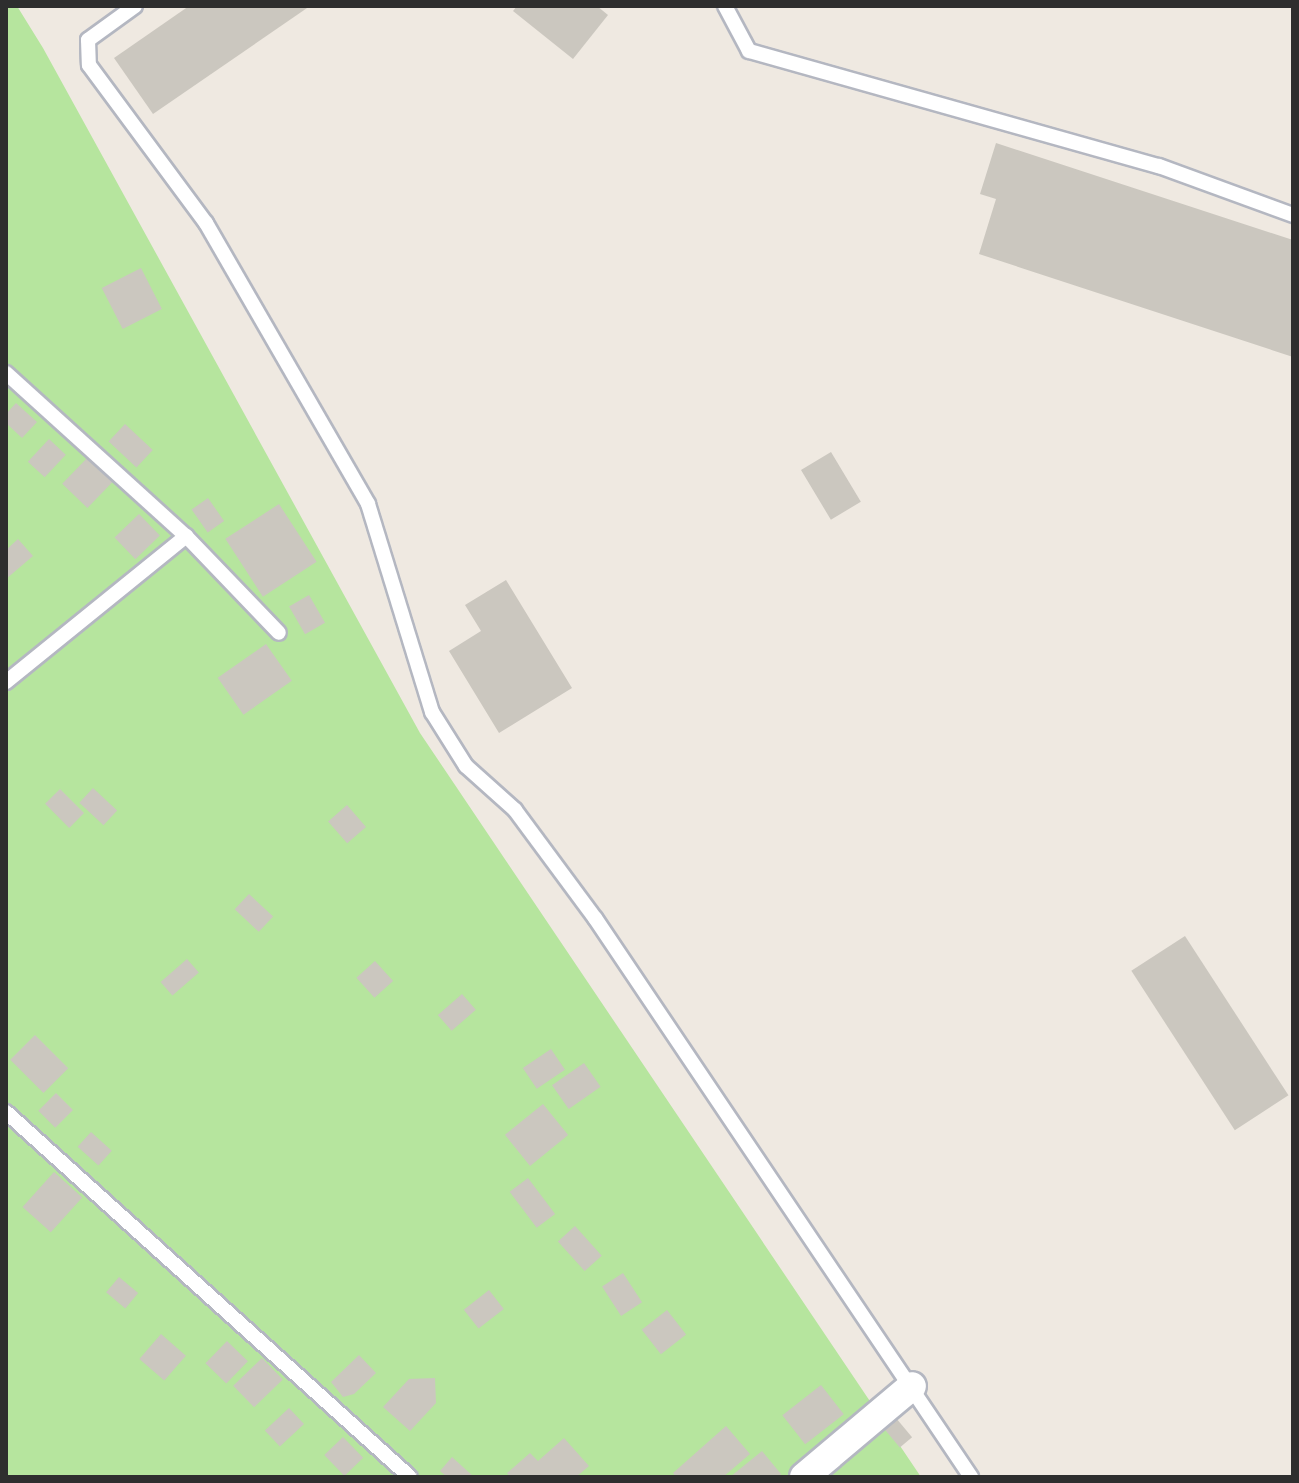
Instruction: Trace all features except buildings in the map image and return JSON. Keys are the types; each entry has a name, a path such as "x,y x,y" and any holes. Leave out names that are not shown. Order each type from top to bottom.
{"street":[{"path":"804,1477 912,1386"}],"lane":[{"path":"135,6 88,40 89,65 206,223 368,504 432,712 466,766 515,810 595,918 971,1477"},
{"path":"725,6 749,51 1159,166 1293,215"},
{"path":"6,373 186,536 279,633"},
{"path":"6,682 186,536"},
{"path":"6,1112 410,1477"}],"green space":[{"path":"6,6 17,6 43,48 420,733 921,1477 6,1477"}]}
